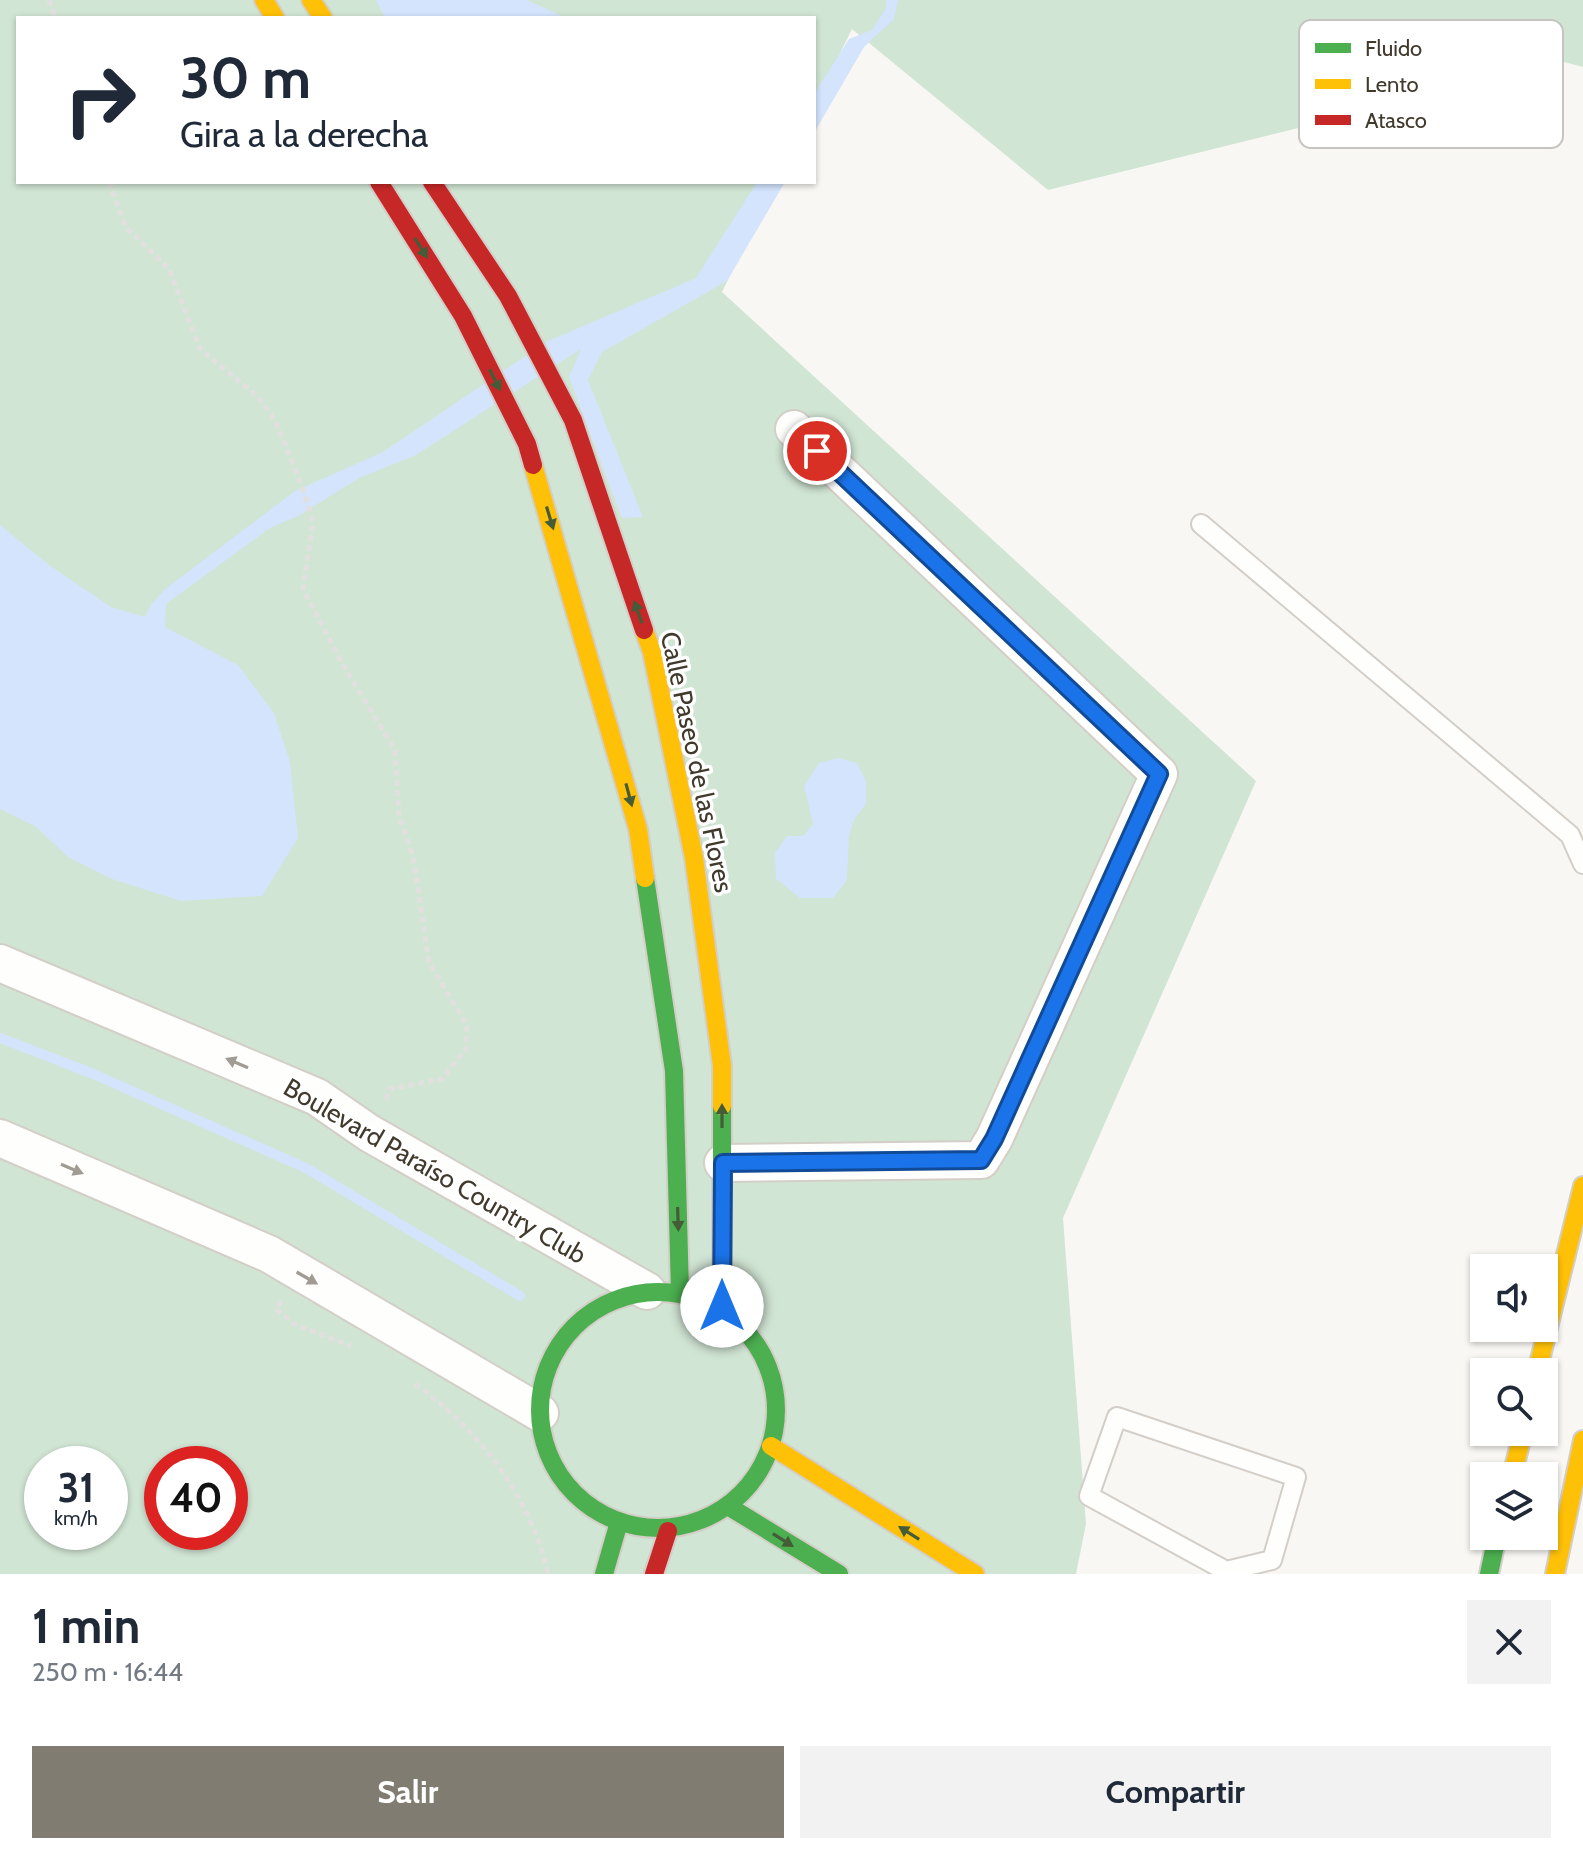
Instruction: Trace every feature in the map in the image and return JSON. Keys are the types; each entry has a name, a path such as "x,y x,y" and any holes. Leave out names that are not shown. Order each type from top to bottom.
{"street":[{"path":"380,184 463,316 527,444 627,764 674,1071 663,1292"},
{"name":"Calle Paseo de las Flores","path":"433,184 508,296 573,420 652,652 667,758 694,858 722,1066 722,1306"},
{"path":"723,1163 981,1160 994,1139 1159,774 794,429"},
{"name":"Boulevard Paraíso Country Club","path":"0,963 317,1097 369,1133 663,1292"},
{"path":"0,1138 269,1254 540,1413"},
{"path":"1540,1358 1583,1186"},
{"path":"663,1292 722,1306 760,1349 773,1380 776,1413 771,1446 754,1479 728,1506 668,1531 619,1522 588,1505 563,1480 547,1449 540,1413 544,1378 559,1344 584,1317 663,1292"},
{"path":"1555,1574 1583,1440"},
{"path":"771,1446 975,1574"},
{"path":"728,1506 839,1574"},
{"path":"604,1574 619,1522"},
{"path":"654,1574 668,1531"},
{"path":"1486,1571 1493,1550"}],"lane":[{"path":"1201,524 1577,834 1583,864"},
{"path":"1117,1417 1296,1477 1272,1560 1226,1573 1089,1496 1117,1417"}],"path":[{"path":"110,184 126,227 169,269 200,349 257,396 275,420 313,522 303,589 342,663 395,750 399,816 413,856 429,962 467,1026 466,1049 442,1079 390,1089 369,1133"},
{"path":"299,1273 276,1309 294,1324 365,1353"},
{"path":"405,1377 441,1402 487,1448 541,1542 548,1574"}],"green space":[{"path":"0,0 1583,0 1583,67 1563,62 1563,20 1299,20 1299,128 1048,190 852,29 816,102 816,16 16,16 16,184 775,184 722,292 1256,781 1063,1218 1086,1524 1076,1574 0,1574"}],"water":[{"path":"376,0 527,0 562,16 384,16"},
{"path":"886,0 898,0 894,19 864,47 816,130 816,91 849,39 872,30 886,8"},
{"path":"756,184 784,184 727,281 602,352 588,380 643,517 622,518 569,377 581,349 416,455 359,478 300,515 270,528 166,604 165,627 238,665 274,713 290,762 298,838 262,896 181,901 112,879 68,857 35,826 0,809 0,525 49,565 111,607 145,617 164,590 295,491 383,452 548,341 696,278"},
{"path":"838,758 857,763 866,781 866,804 855,818 849,835 847,880 833,898 800,898 776,879 775,853 787,836 803,836 813,824 804,786 819,763"}],"waterway":[{"path":"0,1038 91,1073 306,1168 520,1296"}],"traffic: fast":[{"path":"645,878 674,1071 680,1292"},
{"path":"722,1106 722,1306"},
{"path":"658,1292 703,1301 741,1327 767,1365 776,1410 767,1455 741,1493 703,1519 658,1528 613,1519 575,1493 549,1455 540,1410 549,1365 575,1327 613,1301 658,1292"},
{"path":"728,1506 839,1574"},
{"path":"604,1574 619,1522"},
{"path":"1489,1574 1494,1550"}],"traffic: slow":[{"path":"264,0 274,16"},
{"path":"311,0 322,16"},
{"path":"533,465 638,829 645,878"},
{"path":"644,630 652,652 694,858 722,1066 722,1106"},
{"path":"1540,1358 1583,1186"},
{"path":"1555,1574 1583,1440"},
{"path":"771,1446 975,1574"},
{"path":"1516,1462 1520,1446"}],"traffic: jam":[{"path":"380,184 463,316 527,444 533,465"},
{"path":"433,184 508,296 573,420 644,630"},
{"path":"654,1574 668,1531"}],"route":[{"path":"722,1306 723,1163 981,1160 994,1139 1159,774 817,451"}]}
